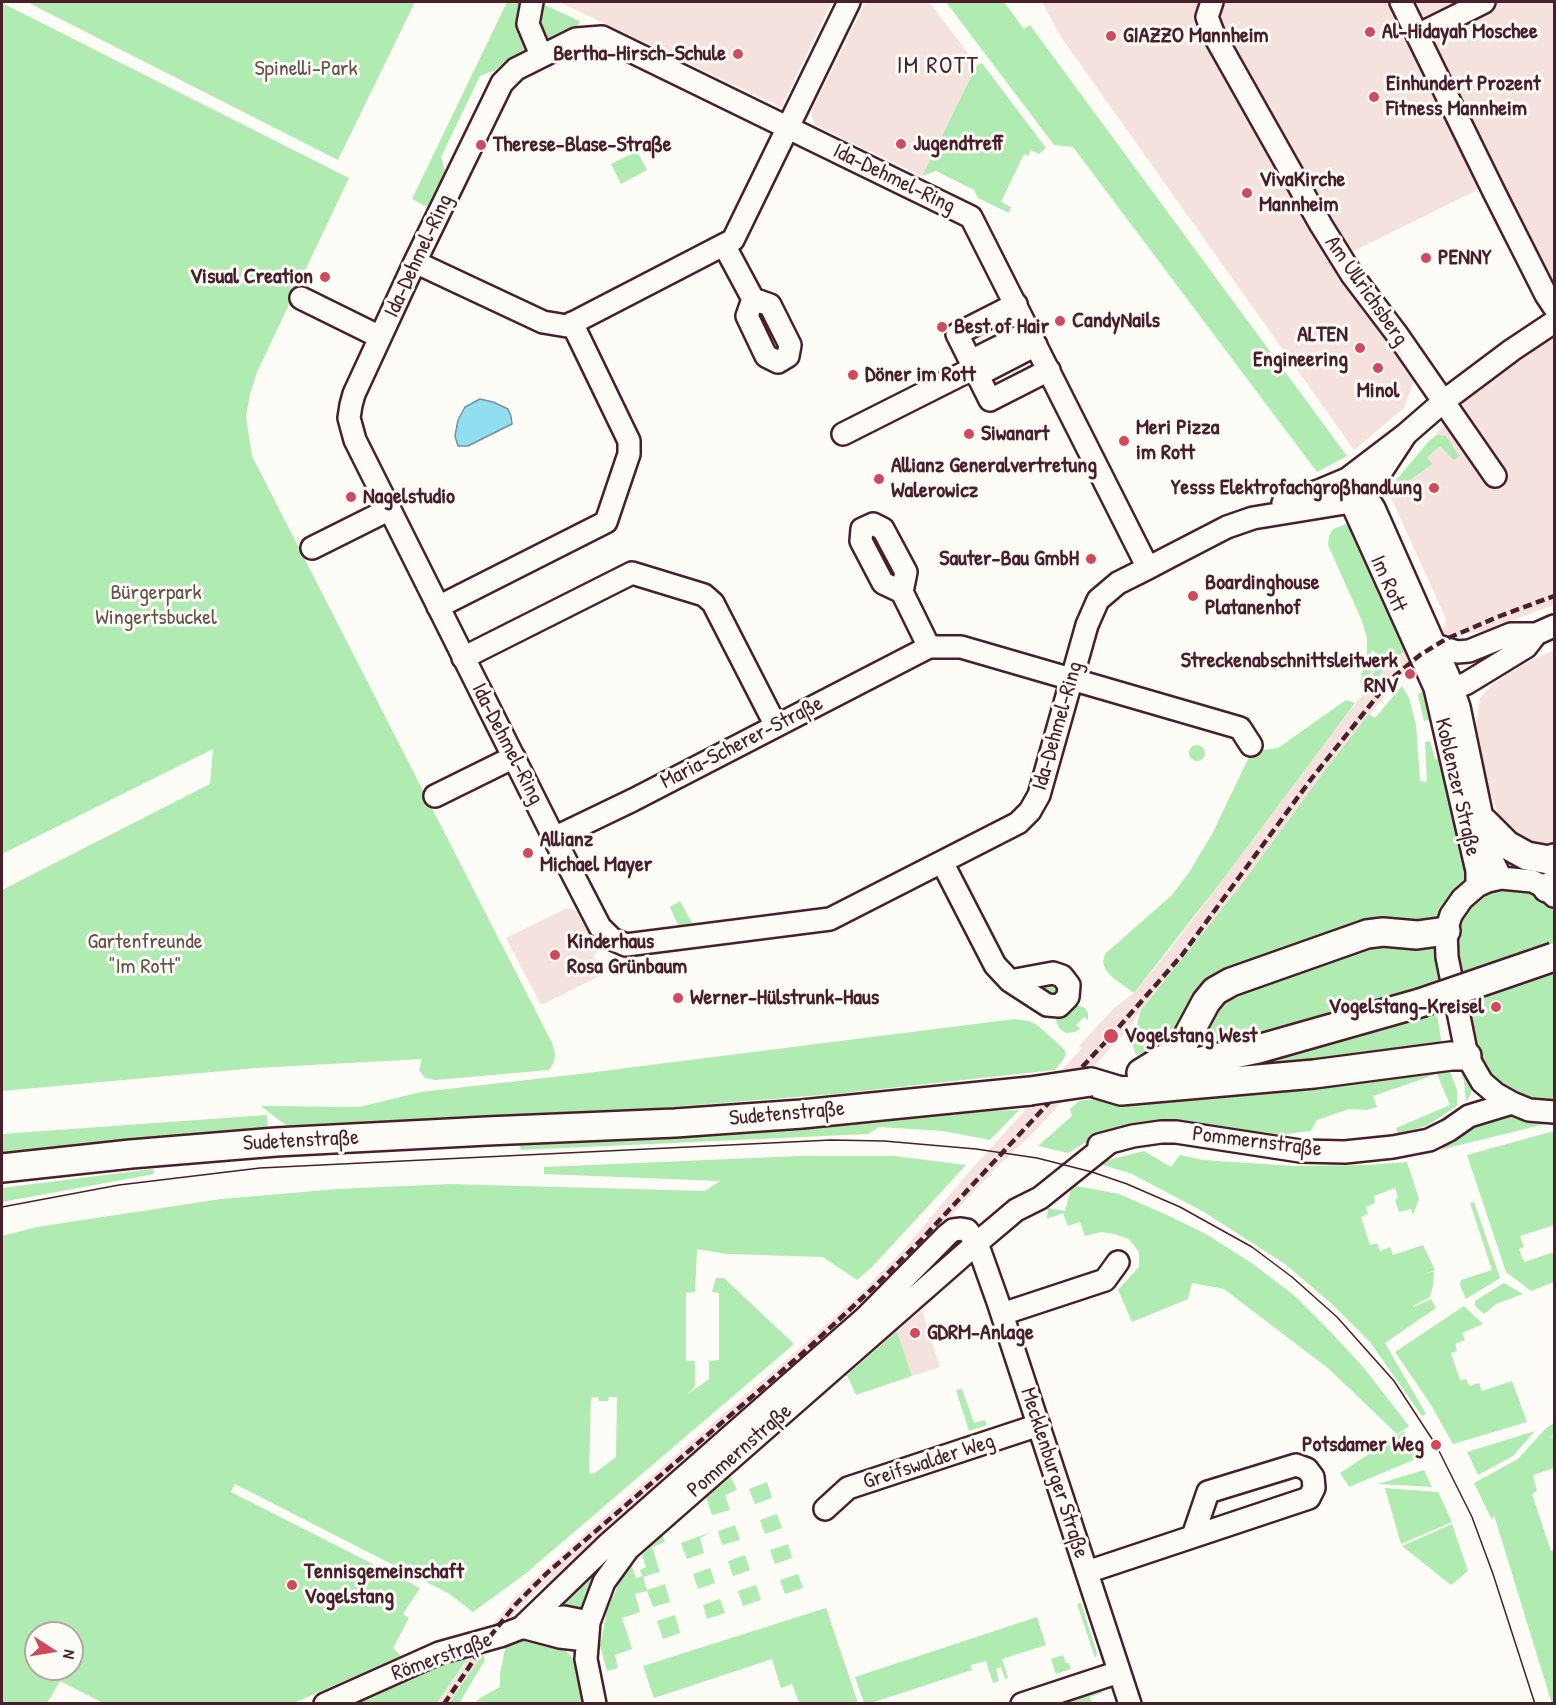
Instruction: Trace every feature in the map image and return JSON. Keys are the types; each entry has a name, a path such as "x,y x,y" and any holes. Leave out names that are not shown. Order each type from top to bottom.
{"main road":[{"path":"1484,822 1508,845 1527,856 1549,860 1554,858"},
{"path":"1141,1073 1172,1054 1184,1043 1206,1002 1215,991 1231,982 1367,934 1446,932"},
{"name":"Sudetenstraße","path":"2,1168 276,1142 710,1121 1030,1091 1141,1073 1258,1049 1420,1003 1554,957"},
{"path":"1091,1082 1120,1091 1303,1075 1451,1056 1467,1056"}],"street":[{"path":"532,2 528,24 541,55"},
{"path":"415,262 543,322 567,326 733,240 849,2"},
{"name":"Am Ullrichsberg","path":"1212,2 1207,17 1214,35 1321,225 1360,286 1444,401 1495,476"},
{"path":"1401,2 1486,176 1554,307"},
{"path":"1418,34 1484,2"},
{"name":"Ida-Dehmel-Ring","path":"1148,568 971,217 602,37 576,39 541,55 516,69 502,83 380,337 354,394 349,418 355,440 600,927 612,939 626,945 830,919 1018,823 1030,811 1039,795 1087,626 1098,600 1118,583 1148,568 1227,527 1253,518 1357,498"},
{"path":"724,245 753,299"},
{"path":"301,298 380,337"},
{"path":"1016,304 957,334 990,400 1049,370"},
{"path":"1357,498 1377,478 1406,434 1444,401 1554,322"},
{"path":"438,607 606,522 629,454 630,441 572,323"},
{"path":"843,434 1033,339"},
{"name":"Ida-Dehmel-Ring","path":"1253,518 1268,507 1347,479 1406,434"},
{"name":"Im Rott","path":"1347,479 1445,684"},
{"name":"Im Rott","path":"1357,498 1374,508 1435,645 1445,684"},
{"path":"312,549 390,509"},
{"path":"463,658 632,573 704,595 713,603 776,726"},
{"path":"902,592 929,647"},
{"name":"Koblenzer Straße","path":"1435,645 1457,652 1469,651 1511,634 1538,631"},
{"name":"Koblenzer Straße","path":"1445,684 1467,683 1526,647 1538,631"},
{"name":"Maria-Scherer-Straße","path":"554,838 633,800 929,647 961,647 1240,728 1251,745"},
{"name":"Koblenzer Straße","path":"1445,684 1484,822 1490,856 1501,878"},
{"name":"Koblenzer Straße","path":"1445,684 1477,871 1477,886"},
{"path":"435,796 514,758"},
{"path":"942,862 995,965 1010,981"},
{"name":"Koblenzer Straße","path":"1496,1093 1467,1056 1448,957 1446,932 1451,915 1462,899 1477,886 1501,878 1532,881 1552,889"},
{"path":"1469,1116 1496,1093 1529,1110 1554,1112"},
{"name":"Pommernstraße","path":"595,1704 589,1680 587,1631 604,1582 628,1549 1016,1210 1033,1187 1080,1150 1133,1136 1161,1132 1176,1132 1300,1151 1345,1152 1393,1148 1429,1140 1449,1130 1496,1093"},
{"name":"Pommernstraße","path":"522,1626 607,1545 866,1317 946,1235 958,1229 967,1230 977,1243"},
{"name":"Mecklenburger Straße","path":"977,1243 1130,1704"},
{"path":"1002,1314 1105,1280 1118,1262"},
{"name":"Greifswalder Weg","path":"825,1509 848,1488 1039,1425"},
{"path":"1087,1572 1309,1498 1314,1488 1313,1477 1307,1469 1296,1466 1208,1492 1193,1536"},
{"path":"522,1626 544,1619 564,1617 587,1631"},
{"name":"Römerstraße","path":"325,1704 439,1653 500,1636 522,1626 560,1637 587,1631"},
{"path":"1022,1704 1119,1671"}],"shaded area":[{"name":"Bertha-Hirsch-Schule","path":"559,2 832,2 781,107"},
{"path":"866,2 929,2 977,65 922,176 815,125 811,112"},
{"path":"1042,2 1554,2 1554,305 1497,180 1348,254 1415,377 1404,408 1354,450 1061,37"},
{"path":"1554,332 1554,605 1486,630 1452,637 1400,677 1323,773 1238,889 1128,1029 1034,1132 997,1167 891,1279 824,1342 524,1603 503,1626 449,1703 437,1704 490,1628 517,1595 800,1348 865,1289 907,1246 967,1174 1082,1048 1079,1046 1114,1008 1134,993 1179,938 1289,788 1377,676 1404,651 1445,627 1446,619 1388,491 1471,393"},
{"path":"1554,650 1554,847 1549,848 1517,838 1499,817 1489,790 1476,725 1480,698 1492,685 1524,664"},
{"name":"Kinderhaus Rosa Grünbaum","path":"567,908 577,911 597,951 593,958 610,967 608,972 541,1005 506,938"},
{"path":"922,1310 940,1367 912,1376 897,1331"}],"green space":[{"name":"Spinelli-Park","path":"27,2 415,2 338,160"},
{"path":"507,2 538,2 580,21 578,25 508,59 495,70 480,76 441,157 445,171 427,207 412,199"},
{"path":"946,2 1004,2 1024,29 1030,25 1347,456 1317,472 1073,147 1054,145"},
{"name":"Bürgerpark Wingertsbuckel","path":"2,3 349,178 257,372 246,417 252,456 552,1043 555,1054 554,1062 549,1070 435,1080 425,1078 419,1070 422,1059 256,1068 2,1091 2,890 210,784 213,749 2,854"},
{"path":"982,63 1046,148 1039,154 1031,150 1028,156 1024,154 1001,202 1011,207 1009,213 978,198 974,190 936,171 922,176 977,65"},
{"path":"637,151 647,170 621,184 611,164"},
{"path":"1437,435 1446,436 1459,456 1454,460 1440,446 1427,457 1432,464 1387,497 1387,491 1429,441"},
{"path":"1352,522 1409,648 1391,661 1375,680 1372,678 1378,655 1372,650 1370,657 1375,658 1372,670 1363,687 1360,682 1367,655 1367,638 1362,621 1328,545 1333,529"},
{"path":"1402,686 1409,698 1416,725 1420,781 1427,782 1425,742 1430,741 1435,759 1440,759 1448,774 1472,871 1468,884 1433,926 1222,976 1176,1036 1163,1048 1136,1055 1132,1042 1141,1010 1238,889 1369,714 1375,718"},
{"path":"1424,689 1432,719 1424,721 1418,695"},
{"path":"1346,700 1355,703 1134,993 1112,977 1105,969 1103,962 1105,954 1172,895 1190,871 1212,834 1249,757 1256,751 1278,748"},
{"path":"1197,745 1203,747 1205,753 1203,759 1197,761 1191,759 1189,753 1191,747"},
{"name":"Vogelstang-Kreisel","path":"1506,885 1525,887 1547,898 1554,907 1554,1105 1525,1102 1486,1076 1468,1039 1454,931 1465,907 1483,891"},
{"path":"680,901 692,923 678,925 670,907"},
{"path":"1412,939 1440,947 1445,979 1369,1003 1196,1048 1212,1003 1368,941"},
{"path":"1048,981 1061,985 1057,998 1040,991 1041,984"},
{"path":"1077,1005 1085,1008 1088,1020 1084,1017 1076,1025 1080,1029 1066,1033 1059,1028 1056,1020 1061,1013"},
{"path":"1437,1014 1442,1046 1267,1068 1251,1066"},
{"path":"1015,1019 1037,1025 1064,1049 1066,1054 1055,1070 835,1094 607,1112 455,1120 287,1126 261,1106 359,1107 421,1092"},
{"path":"1458,1064 1473,1081 1471,1094 1466,1102 1464,1081"},
{"path":"1448,1066 1457,1090 1457,1106 1428,1125 1398,1134 1396,1128 1450,1105 1437,1074 1373,1096 1377,1107 1367,1110 1349,1109 1317,1120 1311,1131 1286,1134 1285,1139 1202,1124 1151,1121 1113,1129 1068,1153 1038,1146 1072,1116 1070,1109 1079,1101"},
{"path":"1019,1110 990,1140 943,1131 879,1127 868,1134 521,1150 517,1139 929,1113"},
{"path":"1508,1113 1554,1119 1554,1122 1443,1149 1442,1145 1486,1119"},
{"path":"267,1115 268,1131 2,1152 2,1134"},
{"path":"1554,1131 1554,1225 1520,1236 1524,1247 1519,1249 1524,1262 1554,1252 1554,1282 1531,1291 1506,1272 1467,1155"},
{"path":"1144,1151 1171,1167 1180,1155 1203,1160 1294,1166 1407,1162 1419,1199 1413,1215 1411,1209 1399,1212 1395,1200 1398,1198 1395,1188 1374,1196 1375,1203 1366,1207 1368,1214 1361,1217 1370,1245 1377,1243 1380,1251 1390,1247 1393,1255 1423,1245 1435,1270 1422,1275 1434,1271 1430,1297 1413,1306 1431,1299 1436,1308 1385,1343 1426,1414 1422,1416 1370,1342 1331,1303 1285,1264 1204,1212 1132,1174 1097,1163"},
{"path":"799,1156 894,1156 966,1165 872,1267 857,1280 823,1257 727,1254 697,1249 695,1292 686,1293 686,1361 695,1361 695,1386 688,1394 709,1379 709,1361 719,1360 719,1293 712,1292 716,1278 724,1278 794,1344 525,1574 473,1612 448,1593 235,1484 231,1492 420,1588 403,1614 409,1618 393,1648 401,1656 294,1703 103,1703 60,1681 47,1703 2,1703 2,1236 37,1227 221,1199 338,1189 450,1184 705,1191 720,1181 544,1174 544,1167","holes":["598,1397 599,1401 608,1401 609,1397 617,1397 616,1457 595,1473 589,1474 591,1398"]},
{"path":"153,1169 154,1174 2,1202 2,1188"},
{"path":"1072,1185 1119,1194 1206,1234 1253,1264 1295,1296 1327,1328 1364,1368 1409,1426 1397,1434 1329,1369 1224,1289 1192,1283 1188,1299 1132,1322 1118,1290 1139,1267 1139,1252 1129,1239 1101,1232 1085,1236 1080,1222 1068,1226 1063,1213 1047,1219 1048,1208 1065,1211"},
{"path":"1474,1202 1500,1278 1466,1299 1460,1285 1461,1280 1492,1270 1470,1203"},
{"path":"967,1238 625,1544 581,1613 563,1607 565,1597 951,1240"},
{"path":"1504,1283 1523,1294 1496,1304 1484,1314 1475,1306 1475,1301"},
{"path":"1464,1306 1483,1324 1462,1333 1465,1340 1455,1344 1457,1351 1451,1353 1460,1380 1466,1379 1469,1386 1479,1383 1482,1391 1512,1381 1527,1422 1453,1444 1431,1405 1395,1352"},
{"path":"897,1331 912,1376 856,1395 847,1375"},
{"path":"962,1389 974,1423 985,1420 987,1425 969,1431 956,1390"},
{"path":"1554,1423 1554,1434 1548,1438 1554,1436 1554,1468 1533,1475 1537,1491 1532,1494 1551,1551 1554,1550 1554,1703 1552,1704 1494,1515 1492,1520 1474,1483 1518,1459 1546,1428"},
{"path":"1404,1431 1418,1458 1349,1487 1340,1473"},
{"path":"1535,1431 1513,1456 1478,1475 1467,1452"},
{"path":"1424,1470 1432,1487 1378,1484"},
{"path":"730,1475 737,1490 725,1495 730,1510 712,1515 706,1497"},
{"path":"767,1482 772,1498 755,1504 749,1489"},
{"path":"1385,1488 1438,1492 1452,1522 1401,1544"},
{"path":"777,1514 782,1528 765,1534 760,1520"},
{"path":"1452,1524 1468,1571 1451,1585 1402,1546"},
{"path":"735,1525 740,1540 722,1545 718,1531"},
{"path":"711,1532 700,1538 704,1553 687,1559 681,1543"},
{"path":"662,1534 665,1542 652,1547 660,1572 643,1577 647,1590 665,1584 670,1602 653,1607 647,1591 635,1594 640,1612 622,1618 632,1649 615,1655 618,1668 607,1671 600,1646 607,1610 619,1583 631,1564 636,1578 642,1576 640,1570 646,1567 642,1555"},
{"path":"788,1544 792,1558 775,1564 770,1550"},
{"path":"745,1555 750,1570 733,1576 728,1561"},
{"path":"710,1568 715,1583 698,1589 693,1574"},
{"path":"798,1574 803,1588 785,1594 780,1580"},
{"path":"756,1585 761,1600 743,1606 738,1591"},
{"path":"720,1599 725,1613 707,1619 703,1605"},
{"path":"1081,1603 1097,1653 1095,1658 1077,1604"},
{"path":"826,1608 858,1703 799,1703 792,1684 781,1688 772,1659 654,1698 643,1666"},
{"path":"675,1615 680,1633 663,1639 657,1621"},
{"path":"1037,1617 1046,1645 1002,1659 1008,1678 1005,1679 1001,1667 996,1669 999,1681 993,1683 986,1661 971,1665 972,1670 871,1703 864,1703 855,1677"},
{"path":"542,1636 558,1643 577,1665 586,1704 474,1704 500,1687 506,1644 512,1640"},
{"path":"465,1652 472,1652 437,1703 345,1704 396,1681 458,1659"},
{"path":"483,1654 485,1660 461,1700 462,1703 449,1703"},
{"path":"1063,1655 1071,1669 1056,1674 1051,1659"},
{"path":"1101,1689 1102,1693 1090,1697 1092,1703 1071,1703 1070,1700"}],"water":[{"path":"480,399 508,409 512,424 468,446 458,446 455,436 458,420 465,407"}],"tram line":[{"path":"2,1207 119,1185 260,1168 831,1140 884,1141 976,1149 1037,1158 1092,1172 1180,1207 1252,1247 1292,1277 1337,1317 1394,1381 1436,1445 1472,1517 1535,1704"}],"railway":[{"path":"444,1704 488,1639 516,1604 547,1573 805,1351 874,1287 922,1239 1111,1036 1182,955 1312,778 1391,679 1420,655 1446,639 1554,596"}],"place":[{"name":"Al-Hidayah Moschee","path":"1370,32"},
{"name":"GIAZZO Mannheim","path":"1111,36"},
{"name":"Bertha-Hirsch-Schule","path":"738,54"},
{"name":"Einhundert Prozent Fitness Mannheim","path":"1374,97"},
{"name":"Jugendtreff","path":"901,144"},
{"name":"Therese-Blase-Straße","path":"481,145"},
{"name":"VivaKirche Mannheim","path":"1247,193"},
{"name":"PENNY","path":"1426,258"},
{"name":"Visual Creation","path":"325,277"},
{"name":"CandyNails","path":"1060,321"},
{"name":"Best of Hair","path":"942,327"},
{"name":"ALTEN Engineering","path":"1360,348"},
{"name":"Minol","path":"1378,368"},
{"name":"Döner im Rott","path":"853,375"},
{"name":"Siwanart","path":"969,434"},
{"name":"Meri Pizza im Rott","path":"1124,441"},
{"name":"Allianz Generalvertretung Walerowicz","path":"879,479"},
{"name":"Yesss Elektrofachgroßhandlung","path":"1434,488"},
{"name":"Nagelstudio","path":"351,497"},
{"name":"Sauter-Bau GmbH","path":"1091,559"},
{"name":"Boardinghouse Platanenhof","path":"1193,596"},
{"name":"Streckenabschnittsleitwerk RNV","path":"1410,674"},
{"name":"Allianz Michael Mayer","path":"528,853"},
{"name":"Kinderhaus Rosa Grünbaum","path":"555,955"},
{"name":"Werner-Hülstrunk-Haus","path":"678,998"},
{"name":"Vogelstang-Kreisel","path":"1496,1007"},
{"name":"Vogelstang West","path":"1111,1036"},
{"name":"GDRM-Anlage","path":"915,1333"},
{"name":"Potsdamer Weg","path":"1436,1445"},
{"name":"Tennisgemeinschaft Vogelstang","path":"292,1585"}],"district":[{"name":"IM ROTT","path":"938,67"}],"park label":[{"name":"Gartenfreunde \"Im Rott\"","path":"145,954"}]}
